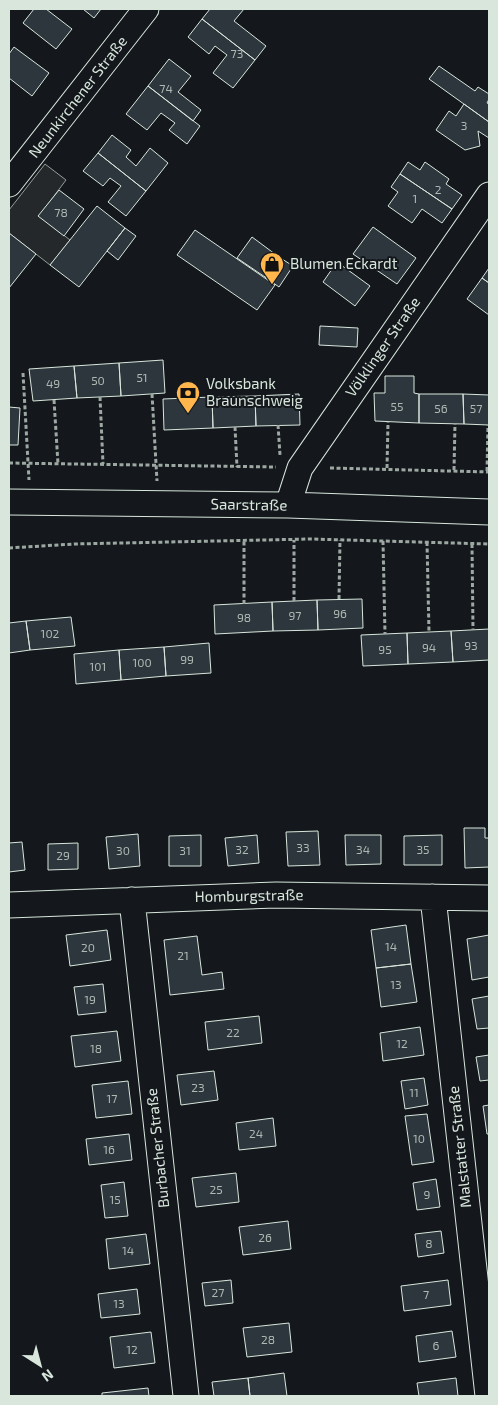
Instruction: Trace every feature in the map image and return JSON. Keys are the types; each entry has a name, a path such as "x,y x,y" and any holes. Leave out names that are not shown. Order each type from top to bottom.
{"street":[{"name":"Neunkirchener Straße","path":"9,184 146,9"},
{"name":"Völklinger Straße","path":"288,505 290,467 489,194"},
{"name":"Saarstraße","path":"19,502 288,505 489,512"},
{"name":"Homburgstraße","path":"9,905 276,895 489,898"},
{"name":"Malstatter Straße","path":"433,897 488,1396"},
{"name":"Burbacher Straße","path":"132,900 186,1396"}],"path":[{"path":"19,502 28,464 23,373"},
{"path":"152,394 158,503"},
{"path":"100,397 103,464"},
{"path":"54,400 58,464"},
{"path":"387,468 388,422"},
{"path":"454,470 455,423"},
{"path":"9,463 488,471 488,425"},
{"path":"278,426 290,467"},
{"path":"235,427 237,467"},
{"path":"294,540 294,602"},
{"path":"9,548 74,544 294,540 489,544"},
{"path":"339,600 340,540"},
{"path":"244,541 244,604"},
{"path":"383,541 385,634"},
{"path":"427,542 429,632"},
{"path":"472,544 473,630"}],"shaded area":[{"path":"45,164 66,180 39,216 70,240 50,265 9,233 9,210"}],"building":[{"path":"34,9 46,9 72,29 56,49 23,23"},
{"path":"83,9 101,9 94,18"},
{"path":"210,9 244,9 234,21 266,46 255,60 202,19"},
{"path":"202,19 255,60 233,88 213,73 227,55 215,46 209,54 188,37"},
{"path":"14,47 49,73 32,96 9,78 9,54"},
{"path":"169,59 191,76 178,92 201,110 193,121 148,86"},
{"path":"439,66 475,91 478,87 489,94 487,103 489,104 489,122 429,79"},
{"path":"148,86 200,126 187,144 169,130 175,123 161,113 147,130 126,114"},
{"path":"464,104 489,122 489,138 478,131 480,146 465,150 436,130 449,111 456,116"},
{"path":"112,135 131,150 126,157 136,166 150,148 168,163 146,191 98,153"},
{"path":"98,153 146,191 126,216 108,202 121,186 110,178 103,186 83,171"},
{"path":"408,162 420,170 425,162 449,179 446,184 462,195 452,209 400,174"},
{"path":"400,174 452,209 442,223 422,209 412,223 388,206 398,192 391,187"},
{"path":"59,190 84,209 64,236 38,216"},
{"path":"97,206 125,228 79,287 50,265"},
{"path":"373,227 416,258 397,284 353,254"},
{"path":"125,228 136,236 118,260 107,251"},
{"path":"195,230 275,285 257,310 177,255"},
{"path":"9,233 36,254 9,288"},
{"path":"252,237 279,257 265,277 237,258"},
{"path":"279,257 293,266 279,287 265,277"},
{"path":"337,262 370,286 355,306 323,282"},
{"path":"489,268 489,283 482,278"},
{"path":"482,278 489,283 489,315 467,299"},
{"path":"320,326 358,328 357,347 319,345"},
{"path":"163,360 165,393 121,396 119,363"},
{"path":"119,363 121,396 77,398 74,366"},
{"path":"74,366 77,398 33,401 29,369"},
{"path":"385,376 414,376 414,393 419,394 419,423 375,421 374,393 385,393"},
{"path":"299,394 300,425 256,426 255,396"},
{"path":"419,394 463,394 464,424 419,423"},
{"path":"463,394 489,395 489,425 464,424"},
{"path":"255,396 256,426 213,428 212,397"},
{"name":"Volksbank Braunschweig","path":"212,397 213,428 164,430 163,399"},
{"path":"9,407 20,408 18,445 9,445"},
{"path":"362,599 363,628 318,630 317,600"},
{"path":"317,600 318,630 273,631 272,602"},
{"path":"272,602 273,631 215,634 214,605"},
{"path":"71,617 75,646 30,650 26,621"},
{"path":"26,621 30,650 9,653 9,623"},
{"path":"489,629 489,660 453,662 451,631"},
{"path":"451,631 453,662 408,664 407,633"},
{"path":"407,633 408,664 363,666 361,635"},
{"path":"209,643 211,673 166,676 164,647"},
{"path":"164,647 166,676 121,680 119,650"},
{"path":"119,650 121,680 76,684 74,654"},
{"path":"464,828 485,828 485,838 489,838 489,867 465,868"},
{"path":"318,831 320,865 288,866 286,832"},
{"path":"138,834 140,866 109,869 106,837"},
{"path":"201,835 201,866 169,866 169,836"},
{"path":"257,835 259,863 228,866 225,838"},
{"path":"345,835 381,835 381,864 346,865"},
{"path":"442,835 442,865 404,865 404,836"},
{"path":"22,842 25,870 9,872 9,843"},
{"path":"78,843 78,869 48,870 48,844"},
{"path":"406,925 411,964 376,968 371,930"},
{"path":"107,930 111,960 70,966 66,935"},
{"path":"489,935 489,977 472,980 467,939"},
{"path":"197,936 202,975 222,972 224,989 170,995 164,940"},
{"path":"411,964 417,1002 381,1007 376,968"},
{"path":"103,984 106,1012 78,1015 74,987"},
{"path":"489,996 489,1028 477,1029 472,999"},
{"path":"259,1016 262,1043 208,1050 205,1022"},
{"path":"420,1027 424,1055 383,1061 380,1033"},
{"path":"117,1031 121,1061 75,1067 71,1036"},
{"path":"489,1055 489,1080 480,1081 476,1057"},
{"path":"214,1071 218,1100 181,1105 177,1075"},
{"path":"424,1078 428,1105 405,1109 401,1081"},
{"path":"128,1081 132,1114 96,1118 92,1085"},
{"path":"489,1105 489,1134 487,1134 483,1106"},
{"path":"427,1114 434,1162 412,1165 405,1116"},
{"path":"273,1118 276,1146 239,1150 236,1123"},
{"path":"129,1134 132,1160 89,1165 86,1139"},
{"path":"236,1173 239,1202 196,1207 192,1178"},
{"path":"436,1179 440,1207 417,1210 413,1183"},
{"path":"124,1182 128,1216 105,1218 101,1185"},
{"path":"288,1221 291,1249 243,1255 239,1227"},
{"path":"441,1231 444,1253 418,1257 415,1234"},
{"path":"146,1234 150,1264 109,1269 106,1239"},
{"path":"231,1280 233,1303 205,1306 202,1283"},
{"path":"448,1280 451,1305 404,1311 401,1286"},
{"path":"137,1289 140,1314 101,1318 98,1294"},
{"path":"289,1323 292,1352 247,1357 243,1328"},
{"path":"452,1331 456,1357 419,1362 416,1336"},
{"path":"151,1332 155,1363 114,1368 110,1337"},
{"path":"284,1373 287,1396 250,1396 248,1378"},
{"path":"248,1378 250,1396 214,1396 212,1382"},
{"path":"456,1378 458,1396 419,1396 417,1383"},
{"path":"148,1388 149,1396 102,1396 102,1393"}],"place":[{"name":"Blumen Eckardt","path":"272,285"},
{"name":"Volksbank Braunschweig","path":"188,414"}]}
